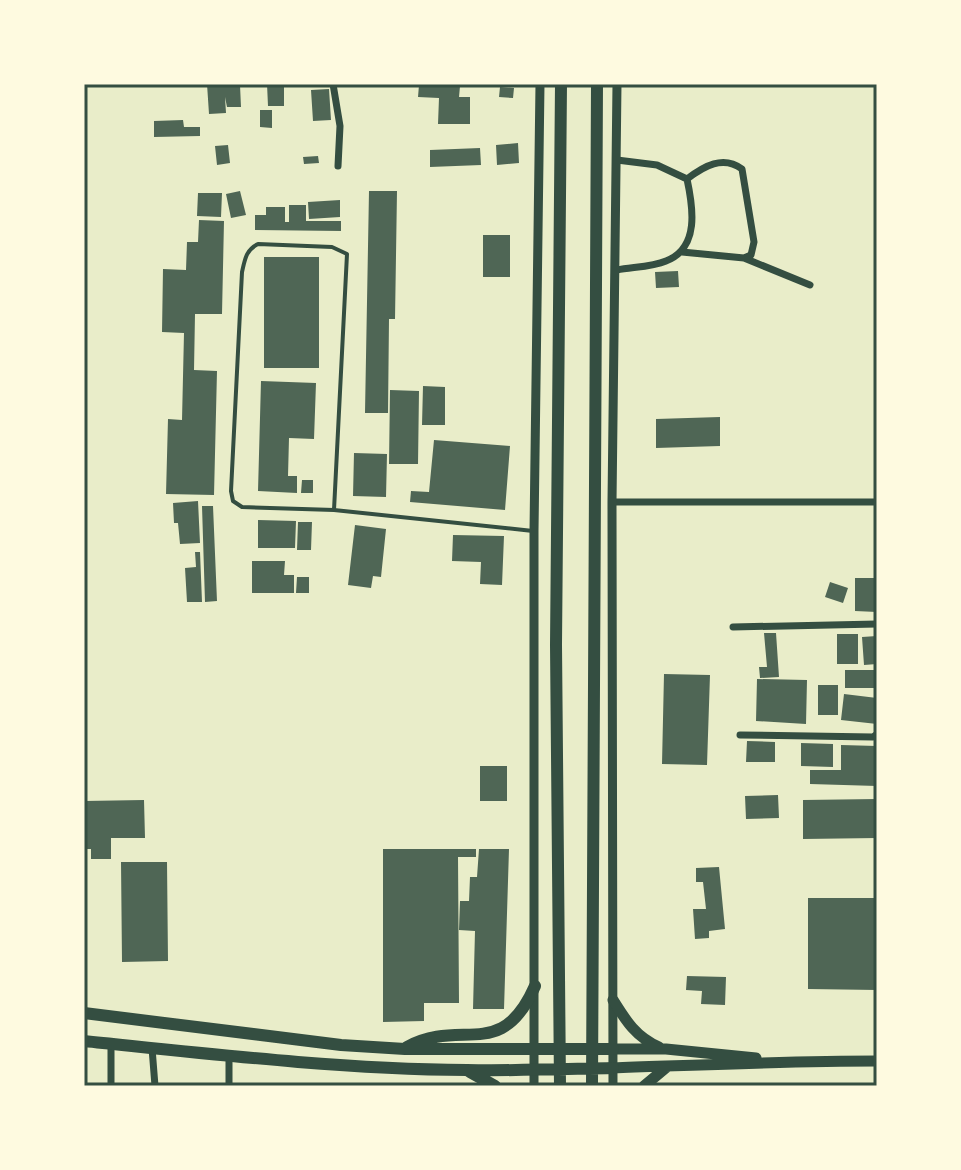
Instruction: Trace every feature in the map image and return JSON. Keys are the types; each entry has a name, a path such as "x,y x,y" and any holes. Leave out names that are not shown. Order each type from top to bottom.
{"highway":[{"path":"560,1086 556,645 561,84"},
{"path":"592,1086 597,84"},
{"path":"405,1049 426,1037 489,1034 508,1027 526,1005 535,986"},
{"path":"84,1013 341,1045 405,1049 613,1049"},
{"path":"84,1041 229,1056 467,1070 613,1068"},
{"path":"467,1070 495,1086"}],"main road":[{"path":"613,1000 634,1031 645,1041 666,1049"},
{"path":"613,1049 729,1053 773,1061"},
{"path":"613,1068 773,1061 877,1061"},
{"path":"644,1086 669,1066"}],"street":[{"path":"333,84 340,126 338,166"},
{"path":"534,1086 534,531 540,84"},
{"path":"613,1086 612,502 617,84"},
{"path":"617,160 657,165 687,179"},
{"path":"687,179 703,167 722,162 734,163 742,169 754,249 744,258"},
{"path":"682,252 692,222 687,179"},
{"path":"617,270 665,262 682,252 744,258 810,285"},
{"path":"612,502 877,502"},
{"path":"733,627 877,624"},
{"path":"740,735 873,737 877,734"},
{"path":"111,1044 111,1086"},
{"path":"152,1048 155,1086"},
{"path":"229,1056 229,1086"}],"lane":[{"path":"334,510 347,254 332,247 258,244 250,248 245,256 242,272 233,501 242,507 334,510 534,531"}],"building":[{"path":"207,84 240,85 241,107 227,107 225,97 226,113 209,114"},
{"path":"267,84 284,84 284,106 268,106"},
{"path":"419,85 460,86 459,97 470,97 470,124 438,124 439,98 418,97"},
{"path":"500,87 514,88 513,98 499,97"},
{"path":"329,89 331,120 313,121 311,90"},
{"path":"260,110 272,110 272,128 260,127"},
{"path":"183,120 184,127 200,127 200,136 154,137 154,121"},
{"path":"518,143 519,163 497,165 496,145"},
{"path":"228,145 230,163 217,165 215,146"},
{"path":"480,148 481,165 430,167 430,150"},
{"path":"318,156 319,163 304,164 303,157"},
{"path":"240,191 246,215 231,218 226,194"},
{"path":"369,191 397,191 395,319 389,319 388,413 365,413"},
{"path":"198,193 222,193 221,217 197,216"},
{"path":"340,200 340,217 309,219 308,202"},
{"path":"289,205 306,205 306,221 341,221 341,231 255,230 255,215 266,215 266,207 285,207 285,222 289,222"},
{"path":"199,220 224,221 222,314 195,314 194,370 217,371 214,495 166,494 168,419 182,420 184,333 162,332 163,269 186,270 187,242 198,242"},
{"path":"483,235 510,235 510,277 483,277"},
{"path":"264,257 319,257 319,368 264,368"},
{"path":"678,271 679,287 656,288 655,272"},
{"path":"261,381 316,383 314,439 289,438 288,476 297,476 297,493 258,491"},
{"path":"423,386 445,387 445,425 422,425"},
{"path":"390,390 419,391 418,464 389,464"},
{"path":"720,417 720,446 656,448 656,419"},
{"path":"434,440 510,446 505,510 410,502 411,491 429,492"},
{"path":"354,453 387,454 386,497 353,496"},
{"path":"302,480 313,480 313,493 301,493"},
{"path":"198,501 200,543 180,544 173,503"},
{"path":"202,506 213,506 217,601 205,602"},
{"path":"258,520 296,521 295,548 258,548"},
{"path":"298,522 312,522 311,550 297,550"},
{"path":"355,525 386,529 381,577 373,576 371,588 348,585"},
{"path":"453,535 504,536 502,585 480,584 481,562 452,561"},
{"path":"195,552 200,552 202,602 187,602 185,568 196,567"},
{"path":"252,561 285,561 284,575 294,575 294,593 252,593"},
{"path":"297,577 309,577 309,593 296,593"},
{"path":"855,578 877,578 877,612 855,611"},
{"path":"830,582 848,588 843,603 825,597"},
{"path":"764,633 776,633 779,677 760,678 759,667 767,667"},
{"path":"837,634 858,634 858,664 837,664"},
{"path":"877,636 877,664 864,665 862,637"},
{"path":"845,670 876,670 876,688 845,688"},
{"path":"664,674 710,675 707,765 662,764"},
{"path":"757,679 807,680 806,724 756,721"},
{"path":"818,685 838,685 838,715 818,715"},
{"path":"844,694 877,698 877,724 841,720"},
{"path":"747,741 775,742 775,762 746,762"},
{"path":"801,743 833,744 833,767 801,766"},
{"path":"841,745 877,746 877,786 810,784 810,770 841,770"},
{"path":"480,766 507,766 507,801 480,801"},
{"path":"778,795 779,818 746,819 745,796"},
{"path":"877,799 877,838 803,839 803,800"},
{"path":"144,800 145,838 111,838 111,859 91,859 91,849 84,849 84,801"},
{"path":"383,849 476,849 476,857 458,857 459,1003 424,1003 424,1021 383,1022"},
{"path":"479,849 509,849 504,1009 473,1009 475,931 459,930 460,901 469,901 470,877 477,877"},
{"path":"121,862 167,862 168,961 122,962"},
{"path":"719,867 725,929 709,931 709,938 695,939 693,909 706,909 703,882 696,882 696,868"},
{"path":"808,898 877,898 877,990 808,989"},
{"path":"687,976 726,977 725,1005 701,1004 702,991 686,990"}]}
